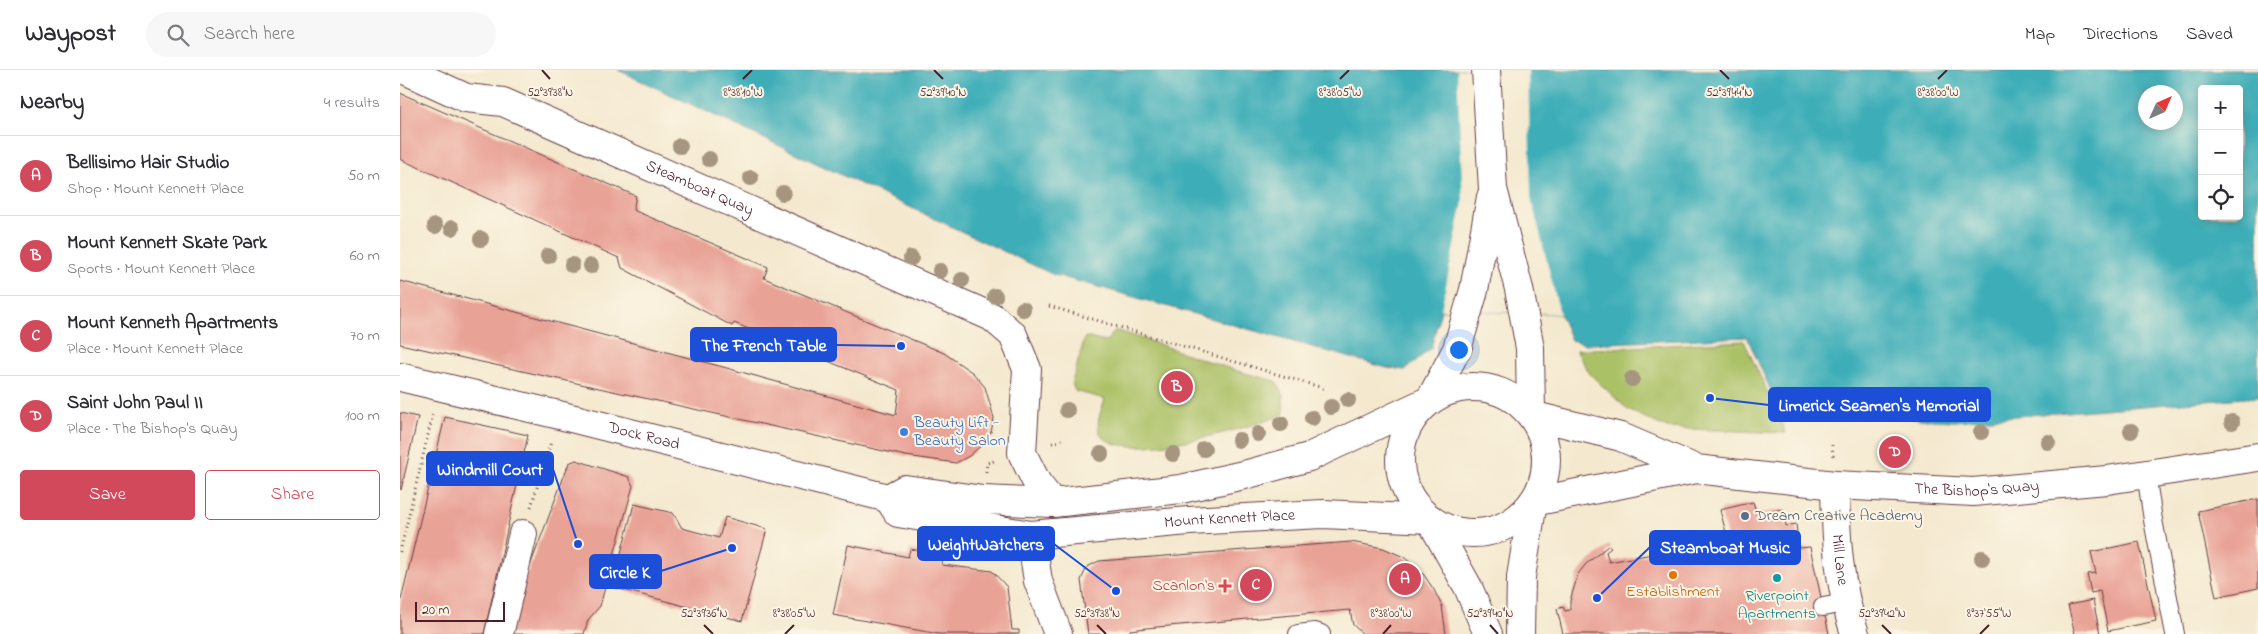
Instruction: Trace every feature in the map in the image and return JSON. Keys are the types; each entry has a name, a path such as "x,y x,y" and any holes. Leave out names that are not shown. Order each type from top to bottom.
{"main road":[{"name":"Steamboat Quay","path":"405,70 466,98 502,102 992,317 1013,335 1027,369 1022,452 1037,483 1053,504"},
{"path":"1486,70 1493,189 1519,289 1530,348 1531,415"},
{"path":"1488,634 1468,587 1430,519 1409,496 1402,477 1400,459 1404,435 1412,418 1430,400 1457,349 1474,290 1493,189"},
{"name":"Dock Road","path":"400,377 559,414 888,498 898,513 1031,535"},
{"path":"1430,400 1451,390 1478,386 1496,390 1511,397 1531,415 1540,429 1547,459 1542,486 1533,502 1518,518 1508,524 1478,533 1462,532 1443,526 1430,519"},
{"name":"Mount Kennett Place","path":"1053,504 1181,489 1300,460 1430,400"},
{"name":"The Bishop's Quay","path":"1531,415 1621,437 1696,469 1835,485 1973,492 2107,480 2258,457"},
{"name":"The Bishop's Quay","path":"1533,502 1696,469"},
{"name":"Mill Lane","path":"1835,485 1836,550 1834,605 1855,634"},
{"path":"888,498 905,489 982,500 1053,504"},
{"path":"1520,634 1521,577 1533,502"},
{"name":"Mount Kennett Place","path":"1031,535 1189,521 1323,514 1430,519"},
{"path":"499,634 523,534"},
{"path":"1031,535 1038,581 1058,634"}],"lane":[{"path":"2146,473 2175,634"},
{"path":"1298,634 1315,632 1321,634"}],"path":[{"path":"1049,306 1323,388"},
{"path":"400,552 439,386"},
{"path":"523,534 559,414"}],"green space":[{"path":"1115,330 1215,364 1276,381 1284,395 1284,414 1246,427 1188,441 1132,446 1112,442 1100,433 1098,424 1105,399 1075,391 1072,383 1085,337 1106,342"},
{"path":"1744,341 1786,433 1667,428 1628,410 1590,374 1576,350"}],"water":[{"path":"618,70 2258,70 2258,397 1953,421 1780,411 1747,337 1586,344 1571,340 1560,314 1441,310 1431,348 1405,370 1387,368 1052,274"}],"pier":[{"path":"1457,70 1528,70 1531,198 1560,314 1441,310 1463,202"}],"building":[{"path":"400,93 636,196 633,210 768,267 764,278 944,353 973,373 985,387 994,418 991,432 984,443 969,456 956,463 906,456 400,344 400,281 896,415 899,390 734,323 732,326 622,268 619,258 400,159"},
{"path":"400,413 418,417 401,490 400,489"},
{"path":"445,417 528,435 484,634 400,634 400,604"},
{"path":"576,460 629,477 633,486 600,606 588,620 584,634 510,634 516,603 569,463"},
{"path":"2258,499 2258,588 2216,597 2198,511"},
{"path":"1753,502 1757,514 1783,509 1786,526 1796,524 1799,548 1810,547 1829,634 1563,634 1557,609 1563,607 1565,611 1570,610 1570,601 1578,574 1586,564 1609,545 1611,548 1606,552 1609,562 1728,540 1720,510"},
{"path":"634,504 673,513 682,528 719,538 725,517 767,529 742,621 612,587"},
{"path":"1351,542 1383,548 1404,557 1424,575 1442,606 1446,634 1363,634 1353,625 1350,610 1146,628 1130,630 1131,634 1088,634 1081,580 1087,567 1099,561"},
{"path":"2139,542 2156,621 2108,631 2100,591 2091,593 2087,574 2096,573 2091,552"},
{"path":"848,545 908,557 910,549 943,555 942,565 992,571 1007,587 1012,630 1019,630 1019,634 939,634 833,615"},
{"path":"2093,600 2100,634 2075,634 2068,605"}],"place":[{"name":"The French Table","path":"901,346"},
{"name":"Mount Kennett Skate Park","path":"1177,387"},
{"name":"Limerick Seamen's Memorial","path":"1710,398"},
{"name":"Beauty Lift - Beauty Salon","path":"904,432"},
{"name":"Saint John Paul II","path":"1895,452"},
{"name":"Dream Creative Academy","path":"1745,516"},
{"name":"Windmill Court","path":"578,544"},
{"name":"Circle K","path":"732,548"},
{"name":"Establishment","path":"1673,575"},
{"name":"Riverpoint Apartments","path":"1777,578"},
{"name":"Bellisimo Hair Studio","path":"1405,579"},
{"name":"Mount Kenneth Apartments","path":"1256,585"},
{"name":"Scanlon's","path":"1225,586"},
{"name":"WeightWatchers","path":"1116,591"},
{"name":"Steamboat Music","path":"1597,598"}]}
